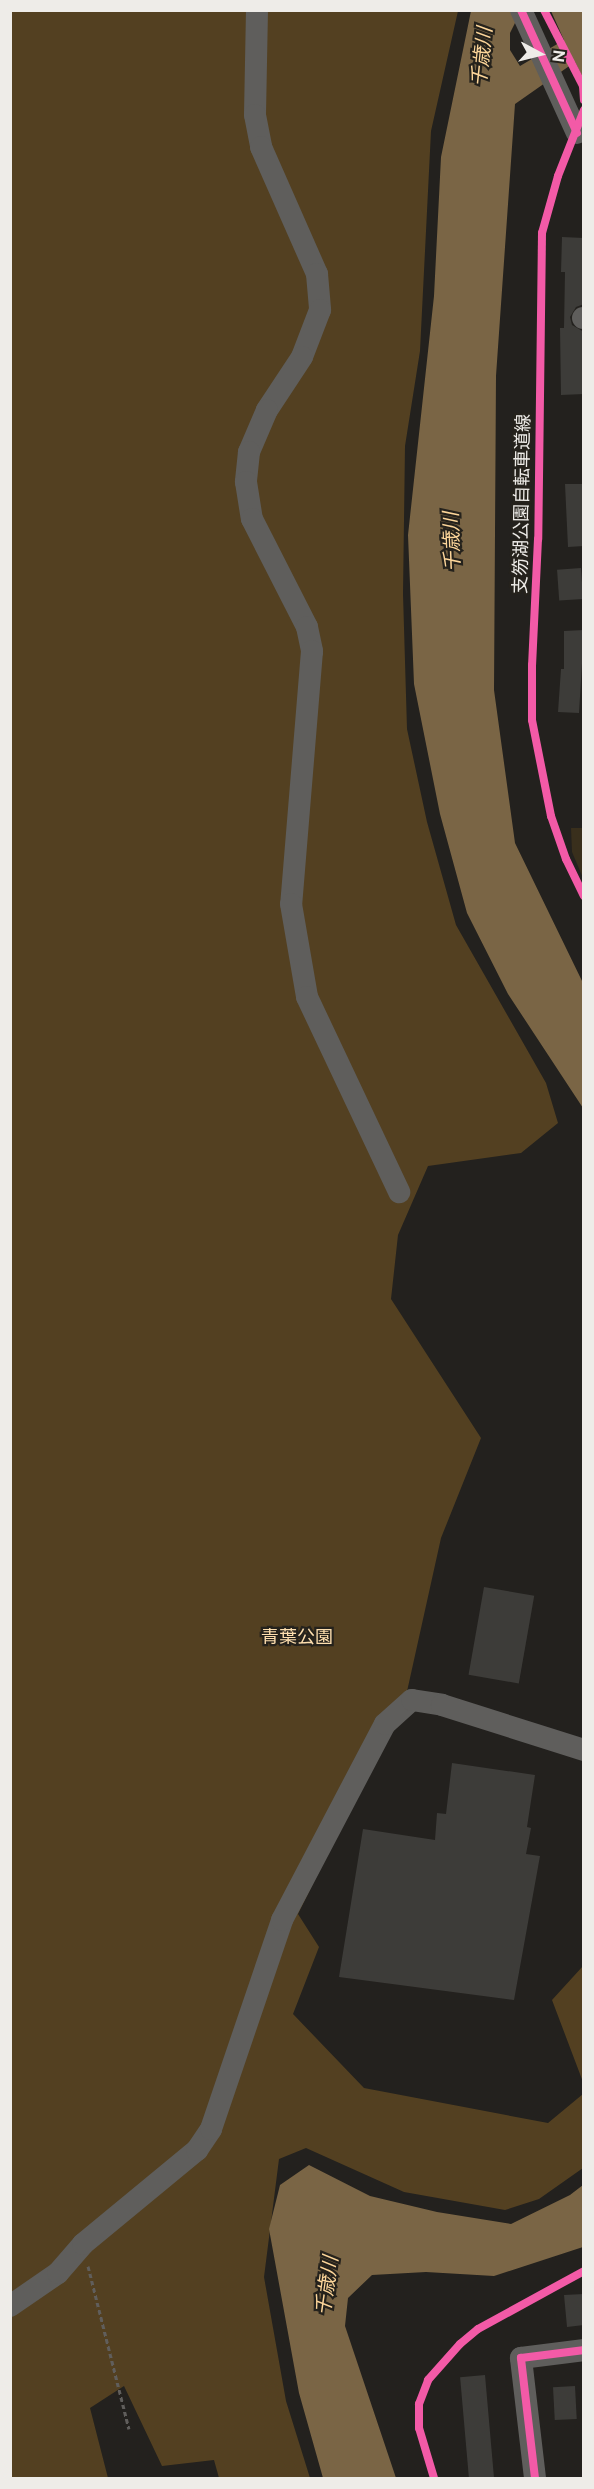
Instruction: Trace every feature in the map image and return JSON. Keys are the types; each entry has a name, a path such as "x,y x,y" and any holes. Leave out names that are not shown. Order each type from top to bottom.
{"street":[{"path":"256,10 255,115 261,147 317,274 320,310 302,357 267,410 249,452 246,482 252,519 307,627 312,651 291,904 308,997 399,1192"},
{"path":"521,10 573,126"},
{"path":"10,2306 58,2273 83,2244 197,2150 211,2129 282,1920 385,1724 412,1700 442,1705 584,1750"},
{"path":"535,2478 521,2358 584,2350"}],"path":[{"path":"83,2244 129,2428"}],"shaded area":[{"path":"571,828 583,828 583,878 572,852"}],"green space":[{"name":"青葉公園","path":"11,11 458,11 431,131 420,351 405,446 403,594 407,729 427,822 456,925 546,1083 558,1123 521,1153 428,1166 398,1235 391,1299 481,1438 441,1538 406,1696 298,1914 319,1947 293,2014 364,2088 548,2123 583,2094 583,2168 539,2199 505,2210 404,2192 306,2148 279,2159 264,2277 286,2401 310,2478 219,2478 214,2460 162,2466 124,2386 90,2408 108,2478 11,2478"},
{"path":"583,1966 583,2082 552,2000"}],"water":[{"name":"千歳川","path":"471,11 521,11 510,33 510,50 520,66 564,40 551,11 583,11 583,78 575,62 515,104 496,376 494,690 515,843 583,983 583,1108 508,994 467,913 440,814 414,684 408,535 434,296 441,157"},
{"name":"千歳川","path":"309,2165 370,2196 437,2212 511,2224 570,2195 583,2185 583,2247 494,2276 426,2272 372,2275 348,2298 345,2326 396,2478 323,2478 299,2393 269,2229 280,2185"}],"building":[{"path":"562,237 584,238 584,304 576,307 570,317 572,325 584,332 584,394 561,395 560,328 564,328 565,272 561,272"},
{"path":"565,484 584,484 584,546 568,547"},
{"path":"581,568 583,599 559,601 557,570"},
{"path":"584,630 579,713 558,712 561,669 564,669 564,631"},
{"path":"484,1587 534,1596 519,1684 469,1675"},
{"path":"452,1763 535,1775 527,1827 531,1828 526,1854 540,1856 514,2000 339,1977 363,1829 435,1840 437,1813 446,1814"},
{"path":"584,2294 584,2325 567,2327 564,2295"},
{"path":"485,2375 494,2478 469,2478 460,2377"},
{"path":"575,2386 577,2419 555,2420 553,2387"}],"cycle path":[{"path":"521,10 577,133"},
{"path":"544,10 583,86 584,100"},
{"name":"支笏湖公園自転車道線","path":"584,110 558,176 542,233 538,539 532,665 532,720 551,816 566,859 584,896"},
{"path":"434,2478 419,2428 419,2404 428,2380 460,2344 478,2329 584,2271"},
{"path":"535,2478 521,2358 584,2350"}]}
